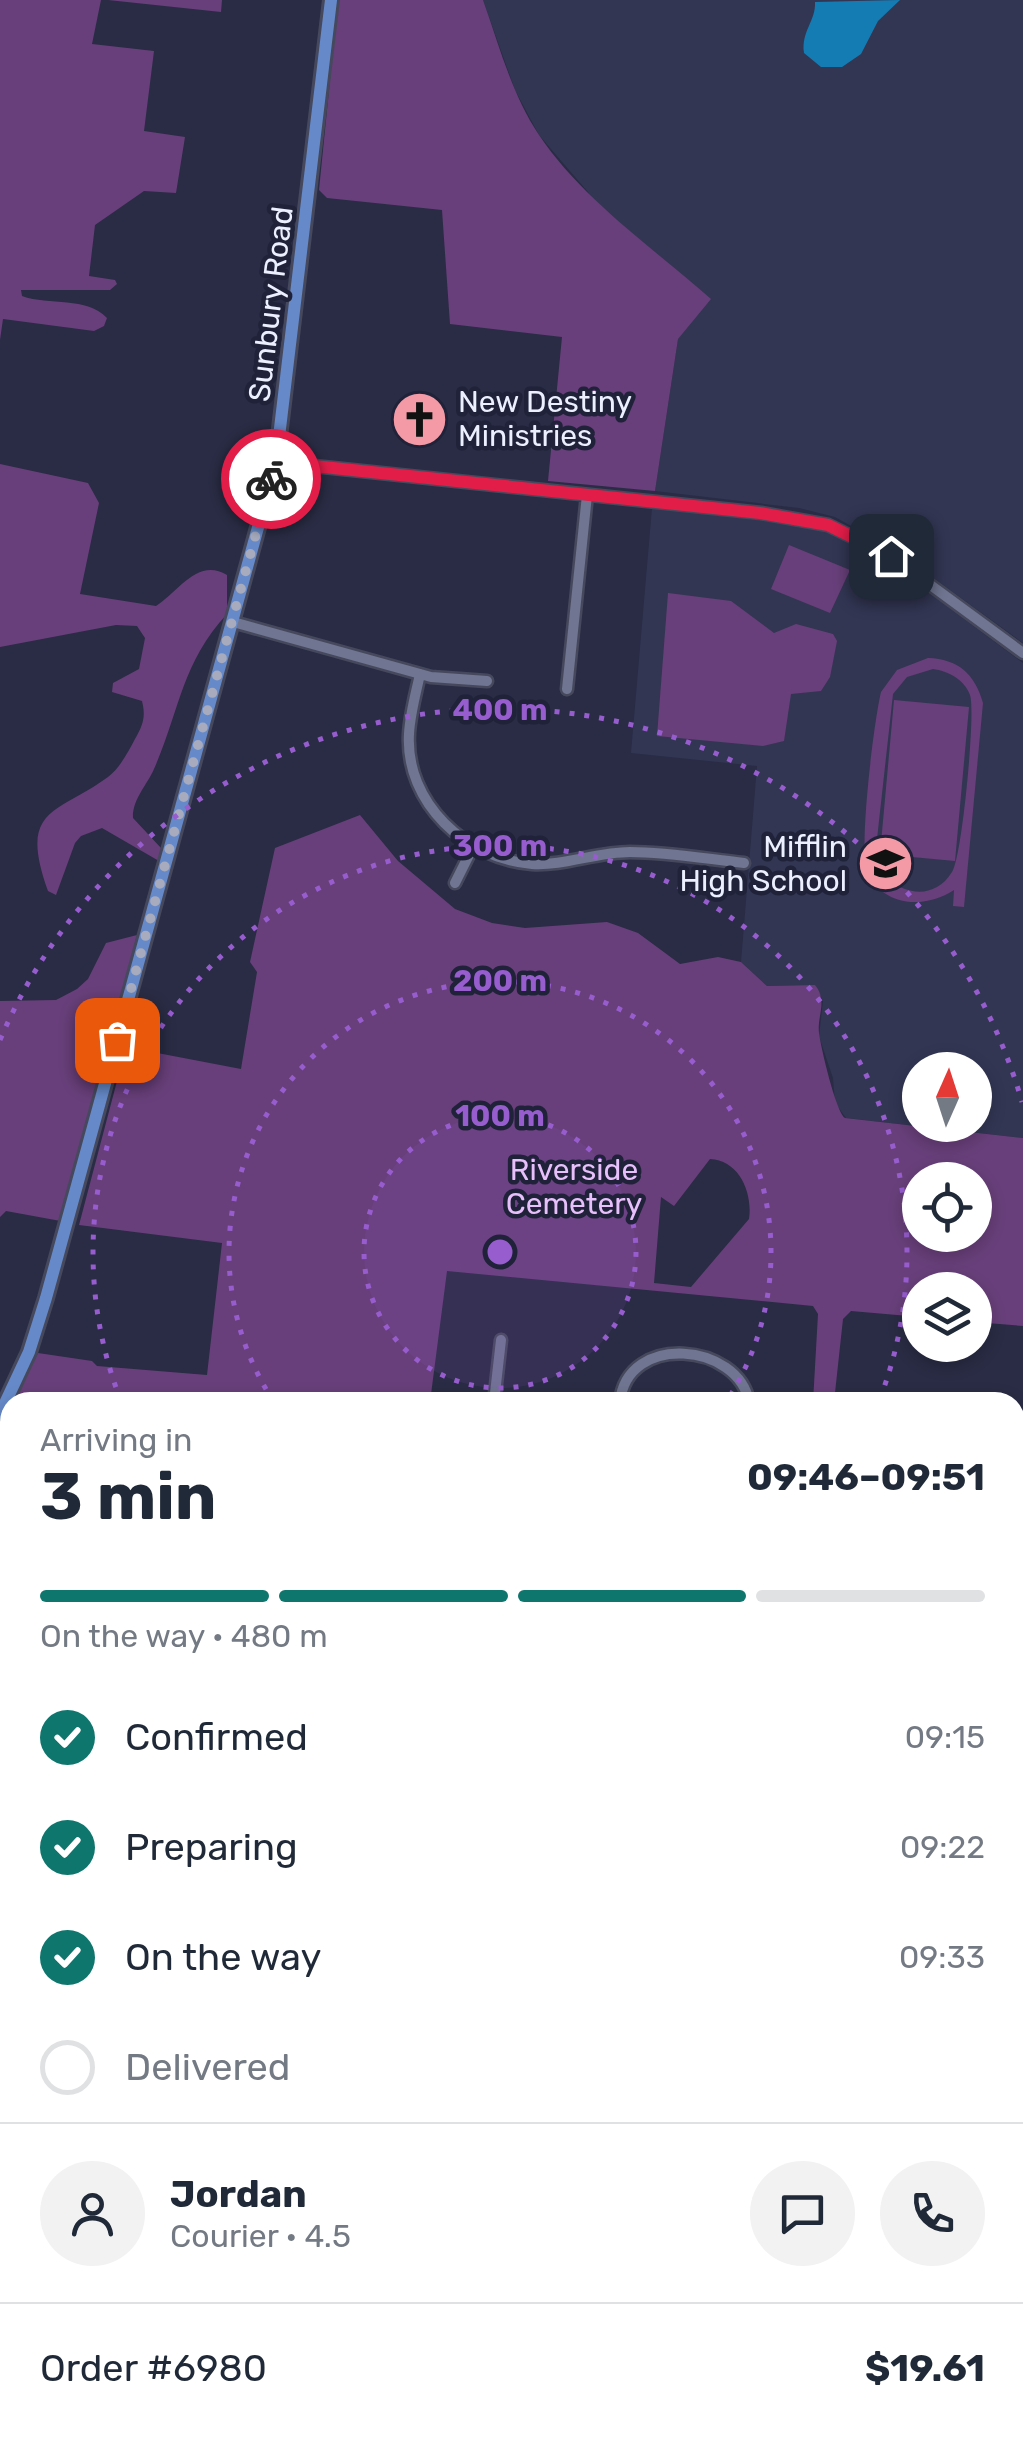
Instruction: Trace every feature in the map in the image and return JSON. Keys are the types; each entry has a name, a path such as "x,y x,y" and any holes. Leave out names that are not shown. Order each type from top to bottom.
{"main road":[{"name":"Sunbury Road","path":"10,1392 29,1352 46,1298 276,462 331,0"}],"street":[{"path":"276,462 760,513 828,525 891,556 1023,653"},
{"path":"568,689 588,495"},
{"path":"234,622 420,674 488,681"},
{"path":"420,674 408,735 413,770 425,799 458,839 490,856 534,864 630,852 744,863"},
{"path":"455,883 473,847"},
{"path":"495,1392 500,1340"},
{"path":"623,1392 629,1371 643,1359 662,1355 718,1362 734,1369 747,1392"}],"shaded area":[{"path":"483,0 1023,0 1023,643 899,553 835,517 799,508 655,491 678,339 588,192 539,135 515,90"},
{"name":"Mifflin High School","path":"652,508 793,524 828,532 897,569 1023,663 1023,1138 992,1134 992,1052 902,1052 902,1124 846,1118 835,1103 833,1078 819,1036 823,1001 815,985 767,986 741,962 757,766 631,753"}],"green space":[{"path":"0,0 101,0 92,44 154,51 144,131 185,137 176,193 144,191 95,225 89,276 115,280 117,284 110,290 21,290 22,296 33,299 78,304 99,311 107,318 104,326 94,331 3,319 0,340"},
{"path":"108,0 222,0 221,12"},
{"path":"338,0 483,0 521,103 556,158 597,202 711,299 678,339 655,491 548,481 562,337 450,324 442,210 327,198 319,190"},
{"path":"0,464 88,483 99,503 80,594 156,606 198,573 207,570 227,575 227,614 191,669 163,747 133,811 133,818 161,848 162,857 159,861 102,828 81,836 75,843 56,895 48,891 40,864 40,828 58,808 112,773 130,749 143,721 142,701 112,692 113,683 139,669 145,638 137,626 116,625 0,647"},
{"path":"789,545 850,570 830,613 771,589"},
{"path":"668,593 731,601 774,633 796,624 833,634 837,641 830,677 821,691 791,694 784,741 763,746 657,736"},
{"path":"928,658 948,661 970,676 983,703 964,907 953,906 954,890 928,901 902,901 890,896 879,889 866,864 866,806 878,707 881,692 897,670","holes":["933,669 950,674 967,689 971,727 956,861 942,884 918,892 894,883 885,874 876,848 893,694 907,677"]},
{"path":"894,700 969,707 955,861 880,854"},
{"name":"Riverside Cemetery","path":"360,815 398,861 455,909 492,923 525,928 607,922 638,933 680,964 718,957 741,962 767,986 815,985 821,997 819,1033 823,1052 833,1092 845,1118 902,1124 902,1142 992,1142 992,1135 1023,1138 1023,1326 992,1323 992,1272 902,1272 902,1315 851,1311 843,1319 835,1392 814,1392 818,1314 813,1306 447,1271 431,1392 18,1392 38,1353 92,1361 97,1366 207,1375 222,1243 79,1225 126,1047 241,1069 257,972 250,962 275,848","holes":["710,1159 729,1165 746,1189 749,1219 691,1287 654,1283 661,1197 674,1206"]},
{"path":"137,935 66,1222 6,1211 0,1217 0,1001 56,1000 88,979 106,943"}],"water":[{"path":"900,0 878,21 861,54 842,67 821,67 804,53 815,2"}],"way so far":[{"path":"117,1040 271,479"}],"place":[{"name":"New Destiny Ministries","path":"419,419"},
{"name":"Mifflin High School","path":"886,864"}],"route":[{"path":"271,479 276,462 760,513 828,525 891,556"}]}
